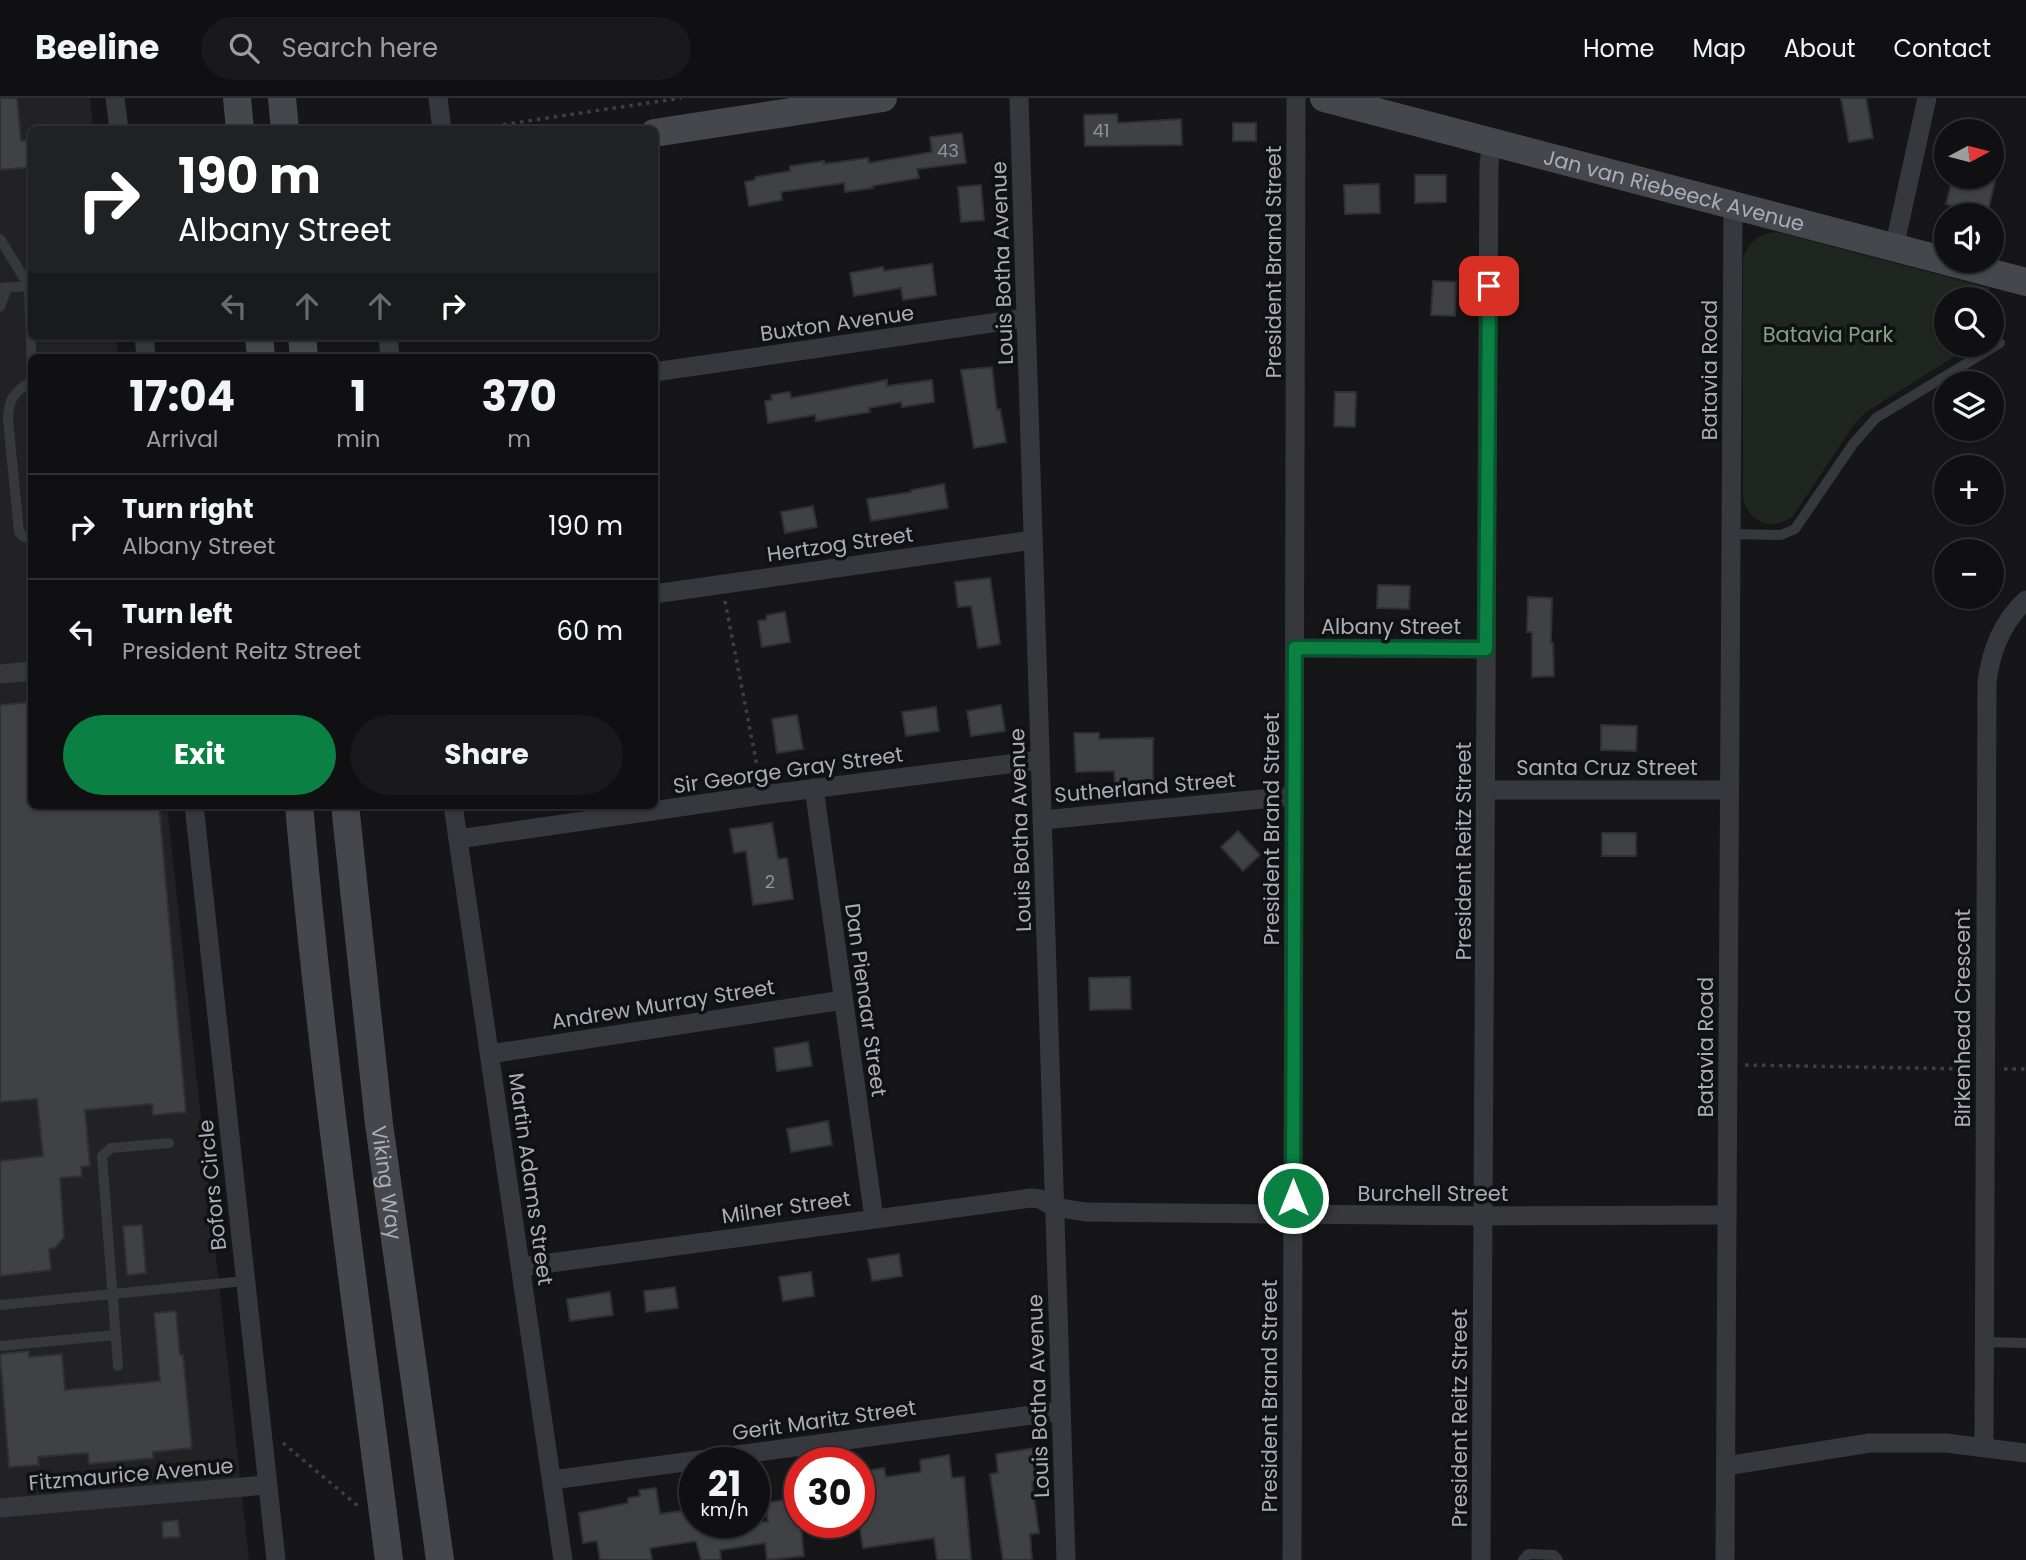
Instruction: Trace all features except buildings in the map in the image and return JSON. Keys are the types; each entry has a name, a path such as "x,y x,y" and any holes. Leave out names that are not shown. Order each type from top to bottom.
{"main road":[{"path":"237,98 240,126"},
{"path":"282,98 285,126"},
{"path":"658,132 883,98"},
{"name":"Jan van Riebeeck Avenue","path":"1324,98 2026,282"},
{"path":"299,809 309,925 389,1560"},
{"name":"Viking Way","path":"345,809 379,1124 440,1560"}],"street":[{"path":"115,98 118,126"},
{"path":"438,98 448,126"},
{"name":"Louis Botha Avenue","path":"1019,98 1066,1560"},
{"name":"President Brand Street","path":"1292,1560 1296,98"},
{"path":"1894,248 1927,98"},
{"name":"President Reitz Street","path":"1481,1560 1489,164 1492,142"},
{"name":"Batavia Road","path":"1726,1560 1733,206"},
{"name":"Buxton Avenue","path":"658,371 1026,318"},
{"name":"Hertzog Street","path":"658,593 1033,540"},
{"name":"Birkenhead Crescent","path":"1984,1447 1987,682 1989,664 2001,631 2026,600"},
{"name":"Albany Street","path":"1295,648 1486,649"},
{"path":"0,674 28,671"},
{"name":"Sir George Gray Street","path":"458,839 814,788 1040,760"},
{"name":"Dan Pienaar Street","path":"814,788 874,1218"},
{"name":"Santa Cruz Street","path":"1486,790 1729,790"},
{"name":"Sutherland Street","path":"1042,820 1294,796"},
{"name":"Bofors Circle","path":"194,809 276,1560"},
{"name":"Martin Adams Street","path":"454,809 563,1560"},
{"name":"Andrew Murray Street","path":"490,1054 844,1000"},
{"name":"Milner Street","path":"521,1267 1031,1198 1040,1199 1055,1207"},
{"name":"Burchell Street","path":"1055,1207 1084,1212 1293,1215 1727,1215"},
{"name":"Gerit Maritz Street","path":"552,1480 1062,1411"},
{"path":"1726,1466 1870,1443 1917,1442 2026,1452"},
{"name":"Fitzmaurice Avenue","path":"0,1508 266,1485"}],"lane":[{"path":"0,239 28,283"},
{"path":"0,306 4,288 28,286"},
{"path":"1731,534 1781,535 1795,529 1868,425 1884,412 1976,357"},
{"path":"28,384 12,397 8,404 19,532 28,538"},
{"path":"118,1366 102,1156 111,1148 169,1143"},
{"path":"0,1305 245,1281"},
{"path":"0,1346 115,1335"},
{"path":"1984,1342 2026,1343"},
{"path":"1523,1560 1528,1554 1554,1555 1558,1560"}],"path":[{"path":"494,126 681,98"},
{"path":"722,584 763,795"},
{"path":"1740,1065 1973,1069"},
{"path":"1996,1069 2026,1069"},
{"path":"279,1440 364,1511"}],"shaded area":[{"path":"0,98 90,98 93,126 28,126 28,340 116,340 118,354 28,354 28,809 167,809 249,1560 0,1560"}],"green space":[{"name":"Batavia Park","path":"1777,232 1985,287 1934,287 1934,357 1954,357 1866,412 1853,426 1793,516 1785,521 1769,524 1755,519 1743,497 1743,259 1755,240 1765,234"}],"route":[{"path":"1293,1198 1295,648 1486,649 1489,286"}]}
